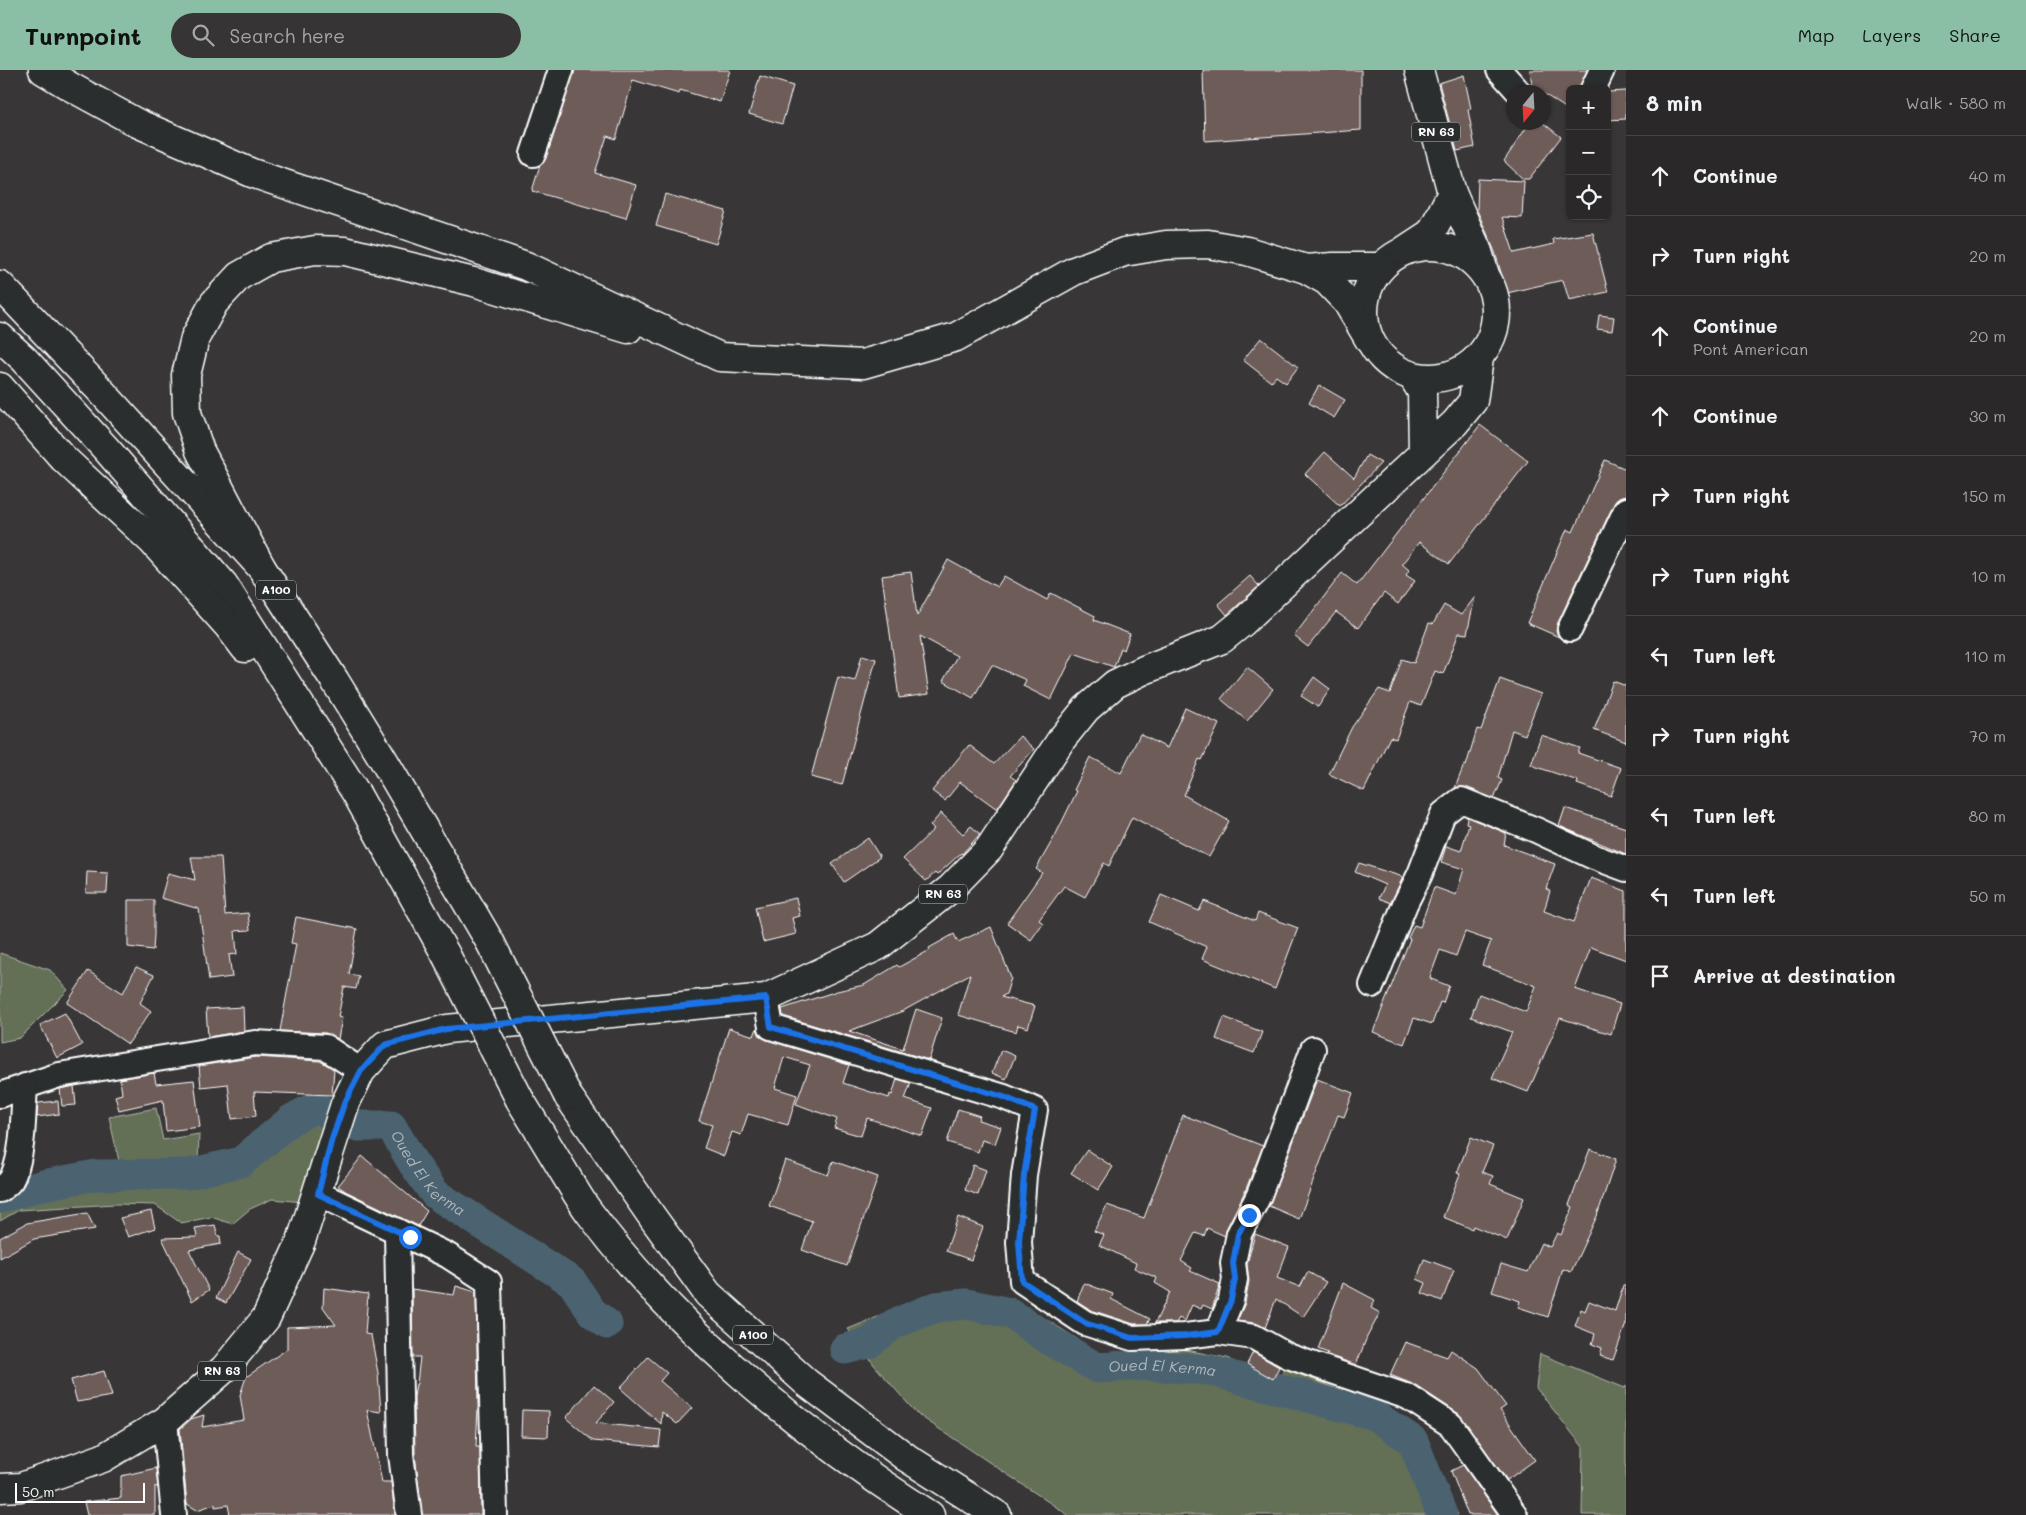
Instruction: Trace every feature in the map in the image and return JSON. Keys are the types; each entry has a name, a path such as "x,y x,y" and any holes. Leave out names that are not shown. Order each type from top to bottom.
{"main road":[{"path":"43,70 137,123 252,173 526,266 720,357"},
{"name":"RN 63","path":"1419,70 1452,193"},
{"path":"261,567 200,451 187,413 186,376 195,338 214,303 239,276 271,258 315,250 338,251 404,264 474,282 720,357 863,364 956,337 1074,270 1124,252 1166,245 1208,244 1247,251 1306,269 1327,282 1347,302 1380,357 1395,369 1413,376 1430,379 1448,376 1464,369 1478,358 1490,340 1496,319 1494,297 1478,252 1452,193"},
{"path":"1370,341 1364,322 1364,302 1369,284 1380,267 1391,258 1431,234 1452,193"},
{"path":"1403,252 1421,247 1440,247 1458,253 1474,263 1486,277"},
{"path":"1306,269 1333,266 1380,267"},
{"name":"A100","path":"0,285 100,390 261,567 383,759 490,942 568,1096 708,1294 807,1383 907,1458 996,1515"},
{"name":"A100","path":"0,337 24,359 108,451 224,586 356,793 446,954 520,1100 588,1211 642,1278 712,1348 796,1421 887,1488 930,1515"},
{"path":"1423,453 1455,424 1473,401 1478,358"},
{"path":"1413,376 1422,392 1423,453"},
{"path":"0,387 63,458 152,542 229,627 356,793"},
{"name":"RN 63","path":"0,1488 20,1487 103,1458 165,1421 224,1369 266,1318 301,1241 318,1194 331,1142 344,1104 361,1071 385,1045 446,1029 766,998 878,946 950,889 989,849 1061,740 1086,709 1115,684 1222,638 1250,616 1423,453"}],"street":[{"path":"533,154 560,70"},
{"path":"1499,70 1512,85"},
{"path":"1595,85 1602,70"},
{"path":"1570,629 1626,510"},
{"path":"1372,985 1405,904 1420,874 1443,814 1460,800 1626,869"},
{"path":"766,998 771,1027 1004,1097 1035,1110 1023,1194 1019,1242 1022,1281 1085,1323 1132,1338 1185,1336 1218,1332 1254,1337 1288,1356 1408,1397 1451,1425 1515,1515"},
{"path":"0,1095 59,1075 254,1043 325,1047 361,1071"},
{"path":"1218,1332 1231,1300 1235,1279 1233,1263 1238,1234 1259,1194 1313,1049"},
{"path":"0,1190 13,1176 20,1148 25,1086"},
{"path":"318,1194 448,1255 489,1282 495,1515"},
{"path":"397,1231 401,1455 409,1515"},
{"path":"165,1421 174,1515"}],"green space":[{"path":"0,953 50,970 68,990 20,1038 0,1042"},
{"path":"156,1108 163,1140 199,1134 198,1163 181,1167 121,1170 109,1117"},
{"path":"315,1117 328,1118 304,1202 272,1199 250,1209 232,1224 211,1217 181,1223 155,1205 115,1204 19,1210 0,1221 0,1199 102,1183 195,1180 262,1161 290,1130"},
{"path":"991,1297 1044,1318 1099,1353 1181,1349 1227,1358 1274,1384 1285,1369 1377,1404 1422,1435 1458,1515 1068,1515 917,1414 875,1366 848,1329 917,1301"},
{"path":"1540,1354 1625,1388 1626,1386 1626,1515 1582,1515 1583,1447 1536,1388"}],"building":[{"path":"574,70 730,70 720,102 680,90 679,94 633,80 616,139 607,136 595,173 636,185 626,218 532,191 540,165 546,158"},
{"path":"1203,70 1361,70 1361,130 1205,141"},
{"path":"1530,70 1587,70 1581,85 1566,85 1566,108 1551,98 1551,85 1532,85"},
{"path":"1464,75 1471,109 1468,110 1475,147 1457,151 1439,83"},
{"path":"760,76 793,86 782,124 749,114"},
{"path":"1626,91 1626,119 1611,120 1611,92"},
{"path":"1551,129 1561,137 1529,179 1523,179 1504,161 1525,130"},
{"path":"1478,179 1524,181 1522,218 1502,217 1514,253 1554,244 1553,239 1593,233 1608,292 1569,300 1563,280 1507,293 1495,252 1477,210"},
{"path":"665,194 726,211 716,244 656,226"},
{"path":"1599,315 1614,317 1612,331 1597,329"},
{"path":"1261,338 1298,367 1286,383 1276,376 1271,382 1243,360"},
{"path":"1319,385 1345,400 1334,418 1309,403"},
{"path":"1480,425 1528,461 1449,564 1419,542 1402,564 1409,570 1406,575 1415,581 1398,604 1384,593 1358,628 1336,612 1308,647 1294,636 1342,573 1357,585"},
{"path":"1325,452 1354,478 1367,455 1381,463 1340,506 1305,474"},
{"path":"1605,460 1626,469 1626,496 1619,498 1614,504 1558,623 1556,631 1559,637 1527,623 1567,529 1573,532"},
{"path":"948,560 997,587 1004,576 1047,600 1051,593 1095,616 1094,620 1130,634 1124,650 1121,648 1114,667 1074,653 1051,700 1023,686 1026,680 992,665 973,698 943,681 957,656 920,636 929,694 899,698 882,576 911,572 917,616"},
{"path":"1250,576 1259,586 1227,615 1218,604"},
{"path":"1475,597 1467,634 1459,633 1443,674 1435,671 1421,706 1410,702 1396,739 1390,737 1364,791 1329,774 1352,727 1379,689 1390,693 1402,659 1414,663 1429,623 1433,624 1444,605 1461,615"},
{"path":"862,655 876,659 842,785 811,777 838,677 855,681"},
{"path":"1247,667 1273,689 1247,721 1221,699"},
{"path":"1314,677 1330,689 1318,707 1301,696"},
{"path":"1500,679 1541,694 1525,735 1512,730 1498,778 1502,780 1494,799 1466,787 1455,788 1464,765 1466,766 1477,729 1481,730"},
{"path":"1613,681 1626,686 1626,742 1594,730"},
{"path":"1185,708 1219,724 1202,760 1199,759 1184,795 1229,821 1209,857 1132,817 1109,866 1104,863 1085,897 1064,886 1039,920 1043,923 1031,940 1007,923 1042,873 1036,869 1077,791 1074,790 1090,757 1121,773 1140,734 1167,748"},
{"path":"1541,735 1580,748 1578,753 1621,768 1611,796 1577,784 1578,781 1531,765"},
{"path":"1020,736 1034,749 1010,776 1016,780 997,809 960,782 945,801 932,791 969,745 994,764"},
{"path":"1565,808 1626,828 1626,854 1559,826"},
{"path":"941,813 963,834 971,826 980,834 962,854 937,875 935,873 926,881 903,859 934,829 930,826"},
{"path":"1467,817 1506,833 1504,845 1555,864 1546,889 1550,891 1544,911 1574,922 1591,878 1626,891 1626,960 1591,947 1575,989 1620,1004 1611,1034 1560,1018 1528,1092 1492,1078 1512,1032 1471,1017 1479,994 1526,1012 1536,986 1482,965 1491,941 1465,932 1456,956 1440,950 1430,977 1449,986 1443,1003 1440,1002 1432,1024 1414,1018 1404,1044 1373,1032 1410,939 1408,938 1414,925 1420,927 1434,887 1456,895 1464,869 1441,862 1446,846 1461,851 1469,824 1466,823"},
{"path":"868,838 880,857 844,882 832,864"},
{"path":"191,857 221,857 225,915 248,913 250,930 235,931 237,954 229,955 232,977 209,980 199,909 161,898 168,873 195,880"},
{"path":"1359,863 1403,877 1391,903 1379,898 1385,885 1355,872"},
{"path":"87,872 108,873 107,893 86,893"},
{"path":"1161,895 1199,911 1204,901 1255,921 1258,913 1298,928 1275,989 1202,959 1207,947 1149,922"},
{"path":"796,898 800,916 792,918 796,934 763,942 755,907"},
{"path":"128,900 154,900 153,950 128,947"},
{"path":"296,917 357,929 349,974 359,976 356,989 344,987 338,1017 342,1018 338,1039 326,1033 280,1031 296,944 291,943"},
{"path":"991,927 1011,978 1006,994 1001,997 1035,1006 1028,1028 1018,1025 1016,1032 958,1015 970,974 903,1011 849,1031 903,1049 916,1009 942,1018 929,1060 783,1016 782,1009 837,991 864,985 897,965 899,967 930,950 929,948 954,934 958,942"},
{"path":"136,967 154,975 140,1003 151,1011 128,1044 67,1003 88,971 123,993"},
{"path":"243,1007 244,1031 208,1037 206,1009"},
{"path":"65,1013 82,1045 57,1058 40,1025"},
{"path":"1224,1017 1262,1032 1254,1053 1216,1039"},
{"path":"729,1028 754,1036 757,1028 760,1036 767,1040 849,1065 843,1083 889,1098 890,1094 892,1095 897,1079 911,1083 905,1099 932,1108 922,1136 867,1118 861,1136 834,1128 837,1119 796,1104 810,1065 784,1057 775,1088 797,1095 788,1125 748,1114 741,1135 732,1132 724,1156 704,1148 712,1125 699,1121"},
{"path":"1001,1050 1015,1056 1006,1079 992,1073"},
{"path":"256,1057 320,1061 334,1069 332,1095 254,1092 256,1116 232,1119 228,1084 201,1087 199,1066"},
{"path":"154,1073 156,1084 194,1080 200,1127 166,1131 163,1100 119,1110 115,1096 122,1094 120,1079"},
{"path":"1317,1079 1353,1093 1344,1117 1338,1115 1299,1219 1269,1206"},
{"path":"74,1086 76,1105 62,1106 60,1089"},
{"path":"58,1101 59,1114 37,1117 38,1103"},
{"path":"958,1109 980,1116 978,1120 1001,1127 995,1144 982,1140 978,1152 947,1142"},
{"path":"1183,1115 1263,1146 1225,1236 1207,1228 1204,1236 1195,1233 1181,1261 1192,1268 1190,1271 1220,1284 1212,1309 1203,1305 1201,1309 1192,1305 1185,1321 1179,1318 1176,1323 1155,1323 1170,1292 1155,1283 1157,1278 1134,1268 1136,1263 1099,1245 1104,1235 1094,1231 1107,1205 1144,1218"},
{"path":"1471,1137 1493,1146 1482,1172 1493,1176 1490,1184 1524,1198 1507,1240 1473,1226 1472,1229 1443,1217 1460,1174 1457,1173"},
{"path":"1590,1149 1616,1159 1597,1216 1571,1272 1563,1269 1548,1317 1518,1307 1520,1301 1492,1292 1501,1264 1528,1272 1541,1243 1550,1247 1557,1233 1561,1235 1573,1207 1569,1205"},
{"path":"1087,1150 1113,1167 1098,1190 1071,1173"},
{"path":"362,1156 427,1211 418,1226 338,1186"},
{"path":"785,1160 828,1175 833,1161 878,1177 847,1266 802,1250 812,1221 769,1206"},
{"path":"973,1165 986,1170 978,1195 965,1190"},
{"path":"151,1211 155,1228 128,1237 120,1218"},
{"path":"87,1213 95,1229 34,1239 0,1258 0,1238 27,1223"},
{"path":"958,1217 983,1227 971,1260 946,1251"},
{"path":"215,1225 221,1244 189,1250 209,1290 192,1301 162,1238 197,1237 195,1228"},
{"path":"1255,1234 1289,1247 1277,1278 1300,1287 1308,1272 1326,1282 1303,1317 1276,1299 1265,1328 1256,1323 1237,1321 1245,1303 1249,1281 1247,1264"},
{"path":"238,1252 251,1259 226,1303 216,1298"},
{"path":"1424,1259 1454,1270 1442,1301 1422,1293 1426,1283 1417,1279"},
{"path":"1084,1283 1113,1294 1111,1299 1150,1319 1147,1324 1134,1324 1091,1310 1077,1301"},
{"path":"1343,1283 1375,1300 1371,1308 1380,1313 1367,1337 1356,1365 1327,1355 1328,1353 1318,1349"},
{"path":"456,1286 476,1292 478,1408 476,1447 480,1447 481,1515 422,1515 415,1454 414,1397 420,1357 413,1357 412,1289 454,1295"},
{"path":"1623,1286 1626,1286 1626,1324 1613,1360 1600,1356 1602,1348 1592,1344 1595,1334 1575,1326 1581,1309 1585,1311 1589,1301 1615,1311"},
{"path":"324,1288 368,1294 365,1334 371,1335 378,1373 381,1412 367,1410 382,1482 391,1482 395,1515 230,1515 228,1505 215,1507 215,1504 197,1510 187,1504 180,1429 191,1419 204,1415 202,1427 244,1420 240,1395 246,1377 287,1349 287,1327 336,1325 323,1307"},
{"path":"1405,1342 1447,1357 1451,1350 1478,1368 1506,1406 1500,1410 1535,1460 1507,1480 1459,1414 1415,1385 1390,1375"},
{"path":"1253,1352 1279,1367 1273,1379 1247,1364"},
{"path":"648,1357 667,1373 660,1381 692,1408 677,1424 662,1412 661,1424 620,1388"},
{"path":"104,1371 112,1396 77,1402 71,1380"},
{"path":"594,1385 614,1402 596,1423 661,1430 659,1447 593,1441 566,1418"},
{"path":"522,1410 549,1411 548,1437 521,1436"},
{"path":"1463,1465 1498,1515 1468,1515 1451,1471"},
{"path":"156,1468 158,1488 155,1486 155,1515 87,1515 84,1502 121,1498 121,1476"}],"waterway":[{"name":"Oued El Kerma","path":"0,1198 43,1185 96,1175 188,1174 241,1162 291,1120 315,1107 355,1126 391,1126 413,1163 435,1194 572,1282 592,1312 607,1324"},
{"name":"Oued El Kerma","path":"845,1349 869,1343 894,1324 936,1307 966,1304 1010,1313 1051,1341 1097,1368 1146,1365 1209,1370 1374,1415 1413,1441 1442,1515"}],"route":[{"path":"410,1237 318,1194 331,1142 344,1104 361,1071 385,1045 446,1029 766,998 771,1027 1004,1097 1035,1110 1024,1175 1019,1242 1022,1281 1085,1323 1132,1338 1185,1336 1218,1332 1231,1300 1235,1279 1233,1263 1238,1234 1249,1215"}]}
